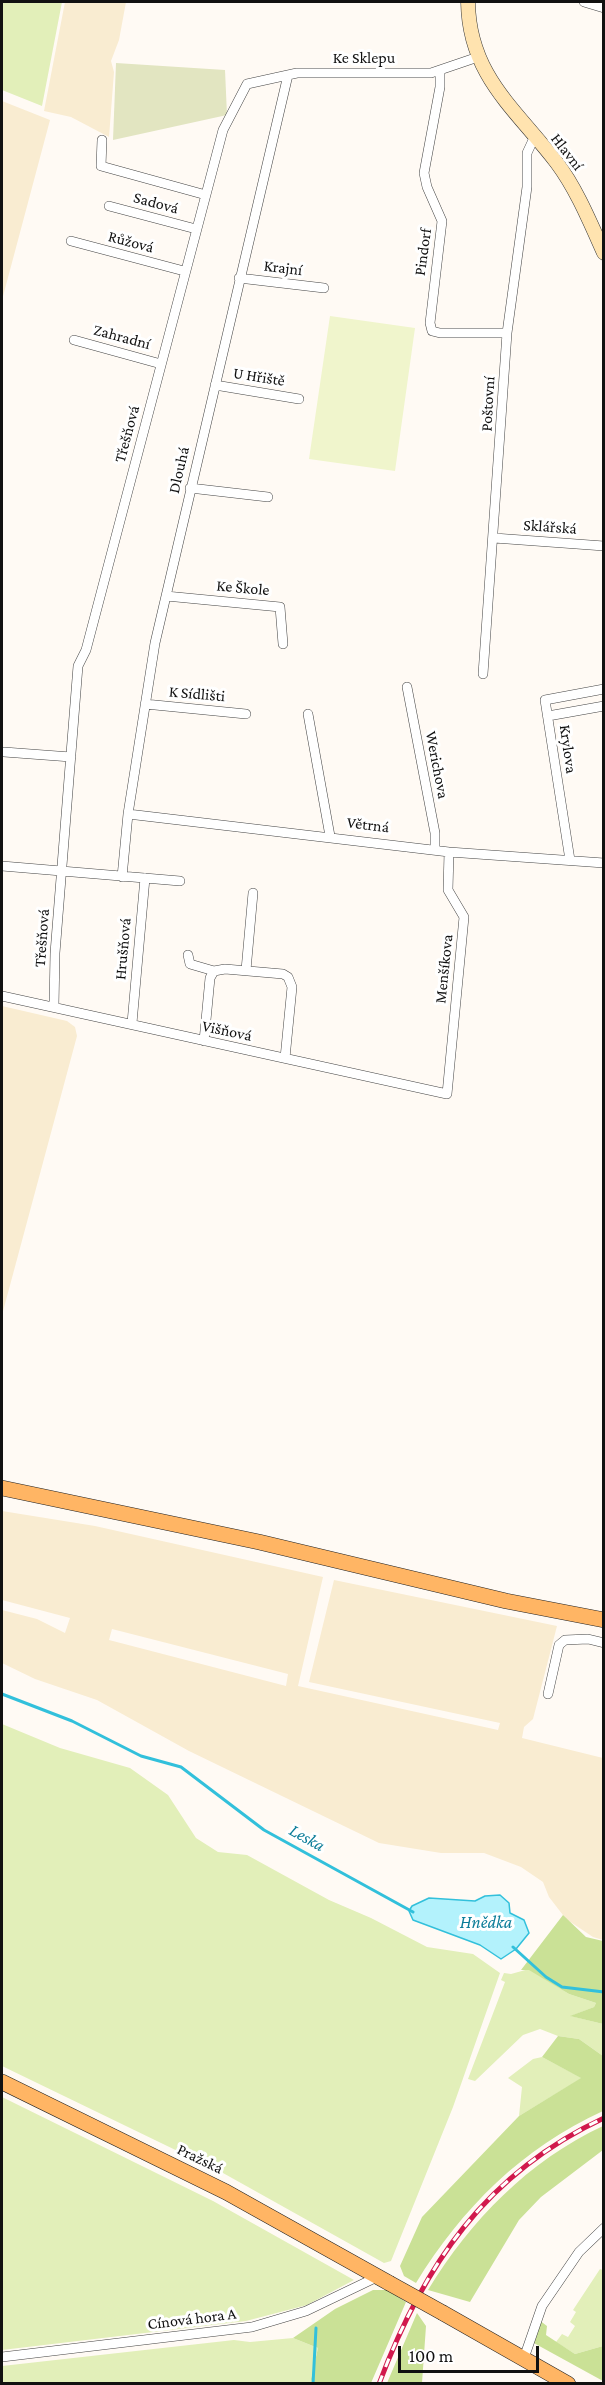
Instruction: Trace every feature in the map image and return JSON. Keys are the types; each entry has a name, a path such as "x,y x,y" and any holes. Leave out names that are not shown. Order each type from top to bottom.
{"main road":[{"name":"Hlavní","path":"468,2 471,33 478,57 495,89 556,162 574,189 603,253"},
{"path":"2,1488 248,1539 506,1601 603,1620"},
{"name":"Pražská","path":"2,2082 226,2192 524,2358"},
{"path":"524,2358 568,2384"}],"street":[{"path":"584,2 603,8"},
{"path":"440,72 478,57"},
{"name":"Ke Sklepu","path":"288,75 440,72"},
{"name":"Pindorf","path":"440,72 440,87 424,173 427,187 442,220 430,323 432,331 507,333"},
{"name":"Třešňová","path":"54,1006 78,666 86,650 184,271 226,122 247,84 288,75"},
{"name":"Dlouhá","path":"122,877 128,814 165,596 238,278 288,75"},
{"name":"Poštovní","path":"483,674 507,333 527,187 527,153 534,138"},
{"path":"102,140 101,166 206,195"},
{"name":"Sadová","path":"109,206 196,229"},
{"name":"Růžová","path":"70,242 184,271"},
{"name":"Krajní","path":"238,278 324,288"},
{"name":"Zahradní","path":"74,340 161,364"},
{"name":"U Hřiště","path":"215,385 299,399"},
{"path":"190,488 268,497"},
{"name":"Sklářská","path":"494,538 603,546"},
{"name":"Ke Škole","path":"165,596 280,607 283,644"},
{"name":"Werichova","path":"407,687 435,833 435,849"},
{"name":"Krylova","path":"570,860 545,700 603,689"},
{"name":"K Sídlišti","path":"146,704 246,714"},
{"path":"548,716 603,706"},
{"path":"308,714 330,836"},
{"path":"4,752 71,757"},
{"name":"Větrná","path":"128,814 330,836 449,852 603,863"},
{"name":"Menšíkova","path":"447,1094 464,917 448,890 449,852"},
{"path":"2,866 180,881"},
{"name":"Hrušňová","path":"132,1023 145,878"},
{"path":"246,970 253,893"},
{"path":"188,955 190,964 214,971 225,969 283,974 291,982 285,1058"},
{"path":"204,1041 210,978 214,971"},
{"name":"Višňová","path":"2,996 447,1094"},
{"path":"548,1694 559,1645 565,1640 588,1639 603,1643"},
{"path":"524,2358 542,2306 579,2252 603,2228"},
{"name":"Cínová hora A","path":"2,2357 252,2327 306,2311 383,2280"}],"shaded area":[{"path":"65,2 126,2 119,40 111,61 114,72 109,137 71,117 44,111"},
{"path":"2,101 50,120 2,300"},
{"path":"2,1006 67,1021 75,1027 77,1036 2,1315"},
{"path":"2,1511 95,1526 323,1577 298,1686 498,1730 500,1723 309,1682 334,1580 557,1626 533,1719 524,1727 522,1738 603,1758 603,1940 593,1937 566,1919 549,1897 543,1882 521,1867 484,1853 441,1853 379,1843 189,1751 97,1700 35,1679 2,1663 2,1610 37,1619 65,1633 70,1618 2,1600","holes":["112,1629 288,1674 286,1686 109,1640"]}],"green space":[{"path":"2,2 62,2 42,106 2,90"},
{"path":"116,63 225,70 227,115 113,140"},
{"path":"330,316 415,328 395,471 309,459"},
{"path":"2,1724 60,1748 130,1768 168,1795 196,1838 218,1852 247,1855 329,1900 371,1918 427,1947 473,1954 500,1973 453,2107 391,2261 384,2263 223,2173 2,2066"},
{"path":"563,1915 586,1937 603,1941 603,2024 570,2016 594,2007 596,2003 569,1994 529,1970 521,1970"},
{"path":"529,1969 569,1994 596,2003 594,2007 571,2016 603,2024 603,2056 579,2039 558,2036 540,2029 523,2035 475,2081 468,2079 505,1982 501,1980 504,1973 511,1974"},
{"path":"558,2036 579,2039 603,2056 603,2111 546,2143 520,2162 474,2205 453,2230 416,2283 404,2276 400,2266 422,2217 519,2116 581,2078 542,2057"},
{"path":"542,2057 582,2078 519,2116 522,2087 508,2078 533,2059"},
{"path":"2,2097 213,2201 354,2280 307,2305 246,2321 2,2350"},
{"path":"603,2126 603,2150 541,2197 519,2220 470,2302 428,2290 463,2240 503,2195 550,2157"},
{"path":"600,2269 603,2270 603,2346 575,2354 556,2342 562,2334 568,2337 575,2326 570,2322 576,2312 573,2310"},
{"path":"373,2290 388,2290 406,2302 371,2383 312,2383 318,2348 293,2338 335,2309"},
{"path":"417,2313 426,2326 422,2383 387,2383"},
{"path":"539,2320 547,2326 546,2335 575,2354 603,2346 603,2381 532,2342"},
{"path":"293,2338 318,2348 312,2383 2,2383 2,2366 234,2340 250,2342"}],"water":[{"name":"Hnědka","path":"500,1895 509,1903 510,1913 524,1920 529,1933 516,1949 501,1959 480,1945 413,1920 409,1911 412,1906 429,1898 475,1901 485,1896"}],"waterway":[{"name":"Leska","path":"2,1694 72,1721 141,1756 181,1767 264,1830 413,1912"},
{"name":"Leska","path":"513,1947 546,1977 562,1987 604,1992"},
{"path":"313,2384 316,2328"}],"railway":[{"path":"379,2384 416,2300 438,2262 464,2227 493,2195 525,2166 562,2140 604,2118"}]}
